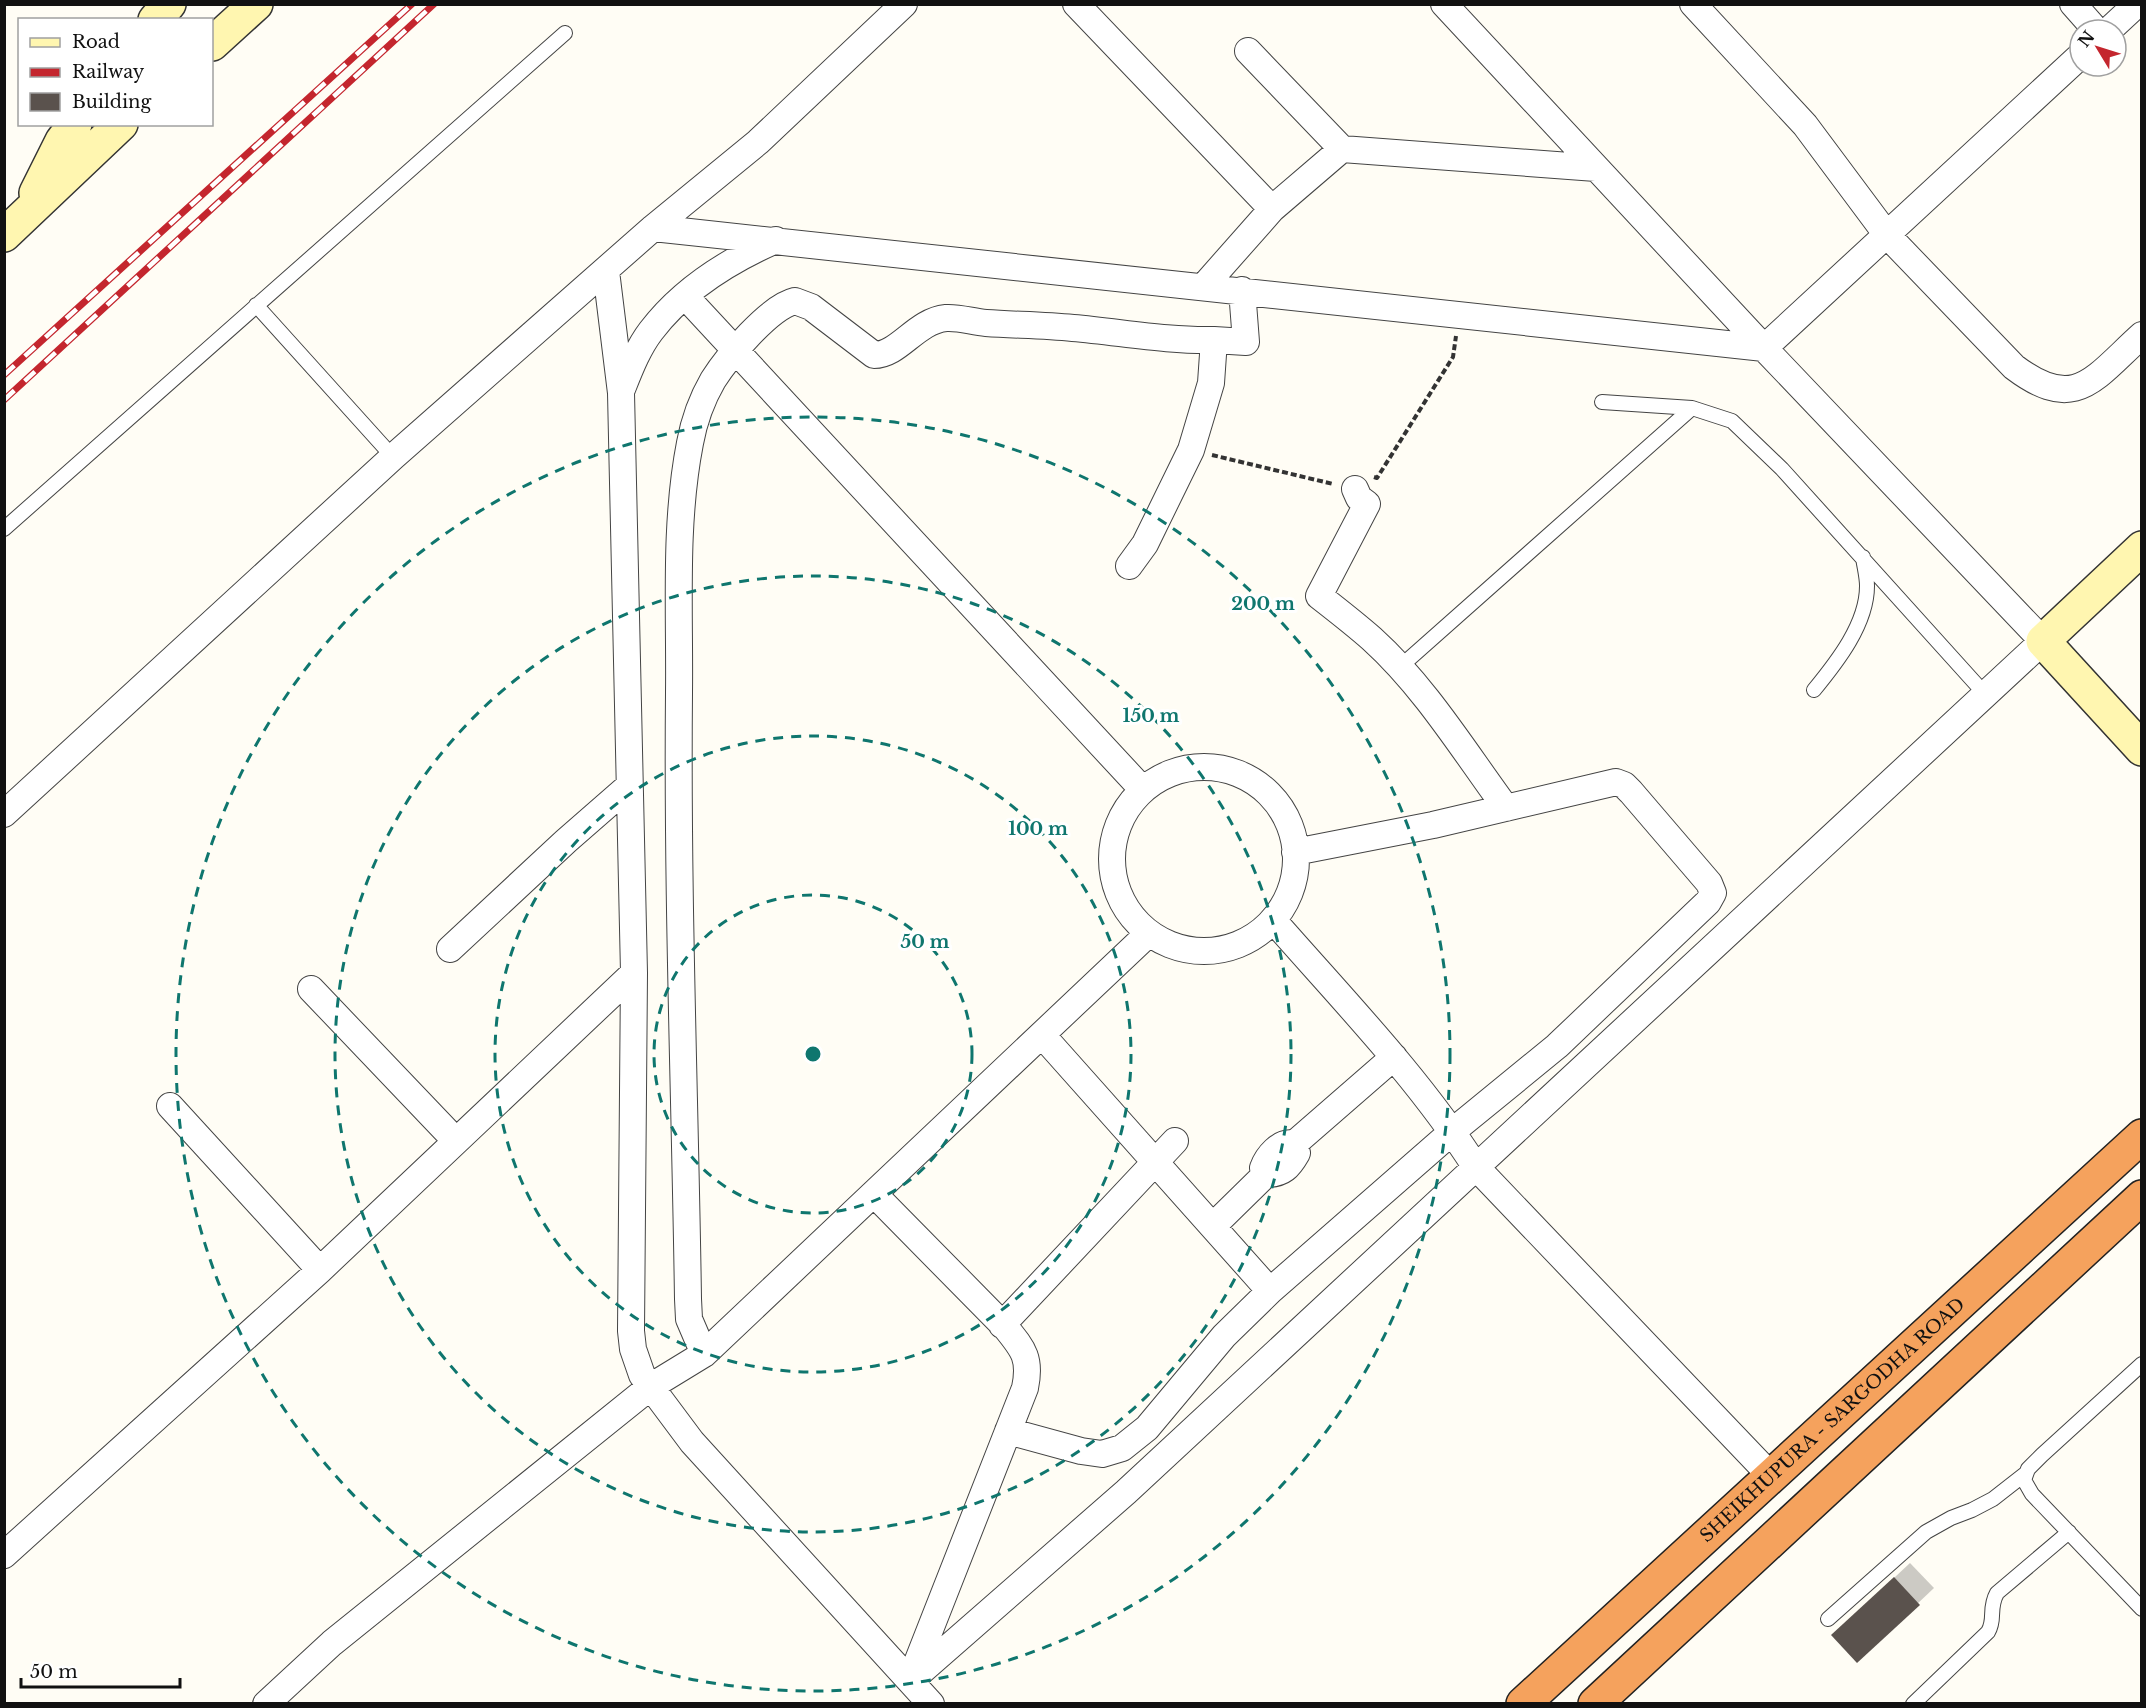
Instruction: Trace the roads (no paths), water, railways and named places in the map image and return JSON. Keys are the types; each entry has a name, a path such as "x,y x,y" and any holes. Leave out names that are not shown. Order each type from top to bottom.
{"highway":[{"name":"SHEIKHUPURA - SARGODHA ROAD","path":"1523,1704 2142,1136"},
{"path":"1595,1704 2142,1197"},
{"path":"1893,1364 1924,1398"}],"street":[{"path":"157,18 169,4"},
{"path":"213,43 256,4"},
{"path":"4,814 393,457 654,228 758,142 904,4"},
{"path":"1076,4 1272,208"},
{"path":"1444,4 2142,749"},
{"path":"1693,4 1805,125 1887,234 2014,367 2043,386 2058,390 2072,390 2091,380 2142,335"},
{"path":"2073,4 2085,18"},
{"path":"2122,18 2137,4"},
{"path":"1248,51 1342,149 1596,168"},
{"path":"654,228 1764,348 2068,67"},
{"path":"14,225 62,141 73,126"},
{"path":"14,225 119,126"},
{"path":"1204,286 1272,208 1342,149"},
{"path":"621,393 634,360 650,332 685,296 724,266 776,240"},
{"path":"606,270 621,393 634,973 631,1331 638,1364 650,1387 692,1442 931,1704"},
{"path":"705,1354 690,1319 688,1299 678,828 680,530 690,443 700,405 714,380 754,331 779,308 795,302 812,307 874,355 882,355 922,326 946,318 987,323 1046,325 1185,340 1246,342 1242,290"},
{"path":"685,296 1143,790"},
{"path":"1129,566 1145,544 1191,450 1211,383 1214,340"},
{"path":"1355,489 1359,498 1367,504 1319,596 1373,640 1400,667 1506,808"},
{"path":"910,1681 1126,1492 2141,549"},
{"path":"1202,767 1223,768 1243,775 1261,786 1288,820 1295,852 1293,883 1285,903 1273,921 1257,935 1238,945 1217,951 1195,951 1175,947 1148,934 1125,908 1116,888 1112,867 1112,846 1118,825 1128,806 1143,790 1160,778 1180,770 1202,767"},
{"path":"1008,1431 1081,1451 1102,1454 1122,1448 1147,1428 1224,1336 1270,1291 1452,1131 1557,1047 1708,902 1713,893 1709,883 1624,785 1611,783 1433,825 1295,852"},
{"path":"450,950 566,841 629,786"},
{"path":"1273,921 1394,1057 1452,1131 1475,1166 1772,1477"},
{"path":"266,1704 332,1643 650,1387 705,1354 1148,934"},
{"path":"4,1555 320,1270 634,973"},
{"path":"311,989 456,1141"},
{"path":"1042,1035 1270,1291"},
{"path":"1214,1226 1266,1174 1263,1168 1266,1160 1274,1151 1284,1144 1294,1144 1394,1057"},
{"path":"170,1106 320,1270"},
{"path":"1002,1325 1175,1141"},
{"path":"874,1194 1002,1325 1019,1345 1028,1362 1025,1388 910,1681"}],"lane":[{"path":"4,529 565,33"},
{"path":"256,305 393,457"},
{"path":"1602,402 1692,408 1732,421 1757,443 1986,694"},
{"path":"1400,667 1692,408"},
{"path":"1814,690 1843,654 1861,615 1867,587 1863,557"},
{"path":"1828,1619 1926,1532 1993,1498 2025,1474 2066,1431 2142,1364"},
{"path":"2025,1474 2024,1480 2032,1494 2142,1609"},
{"path":"1913,1704 1988,1632 1992,1625 1991,1606 1997,1593 2069,1532"}],"railway":[{"path":"4,375 412,4"},
{"path":"4,400 434,4"}]}
